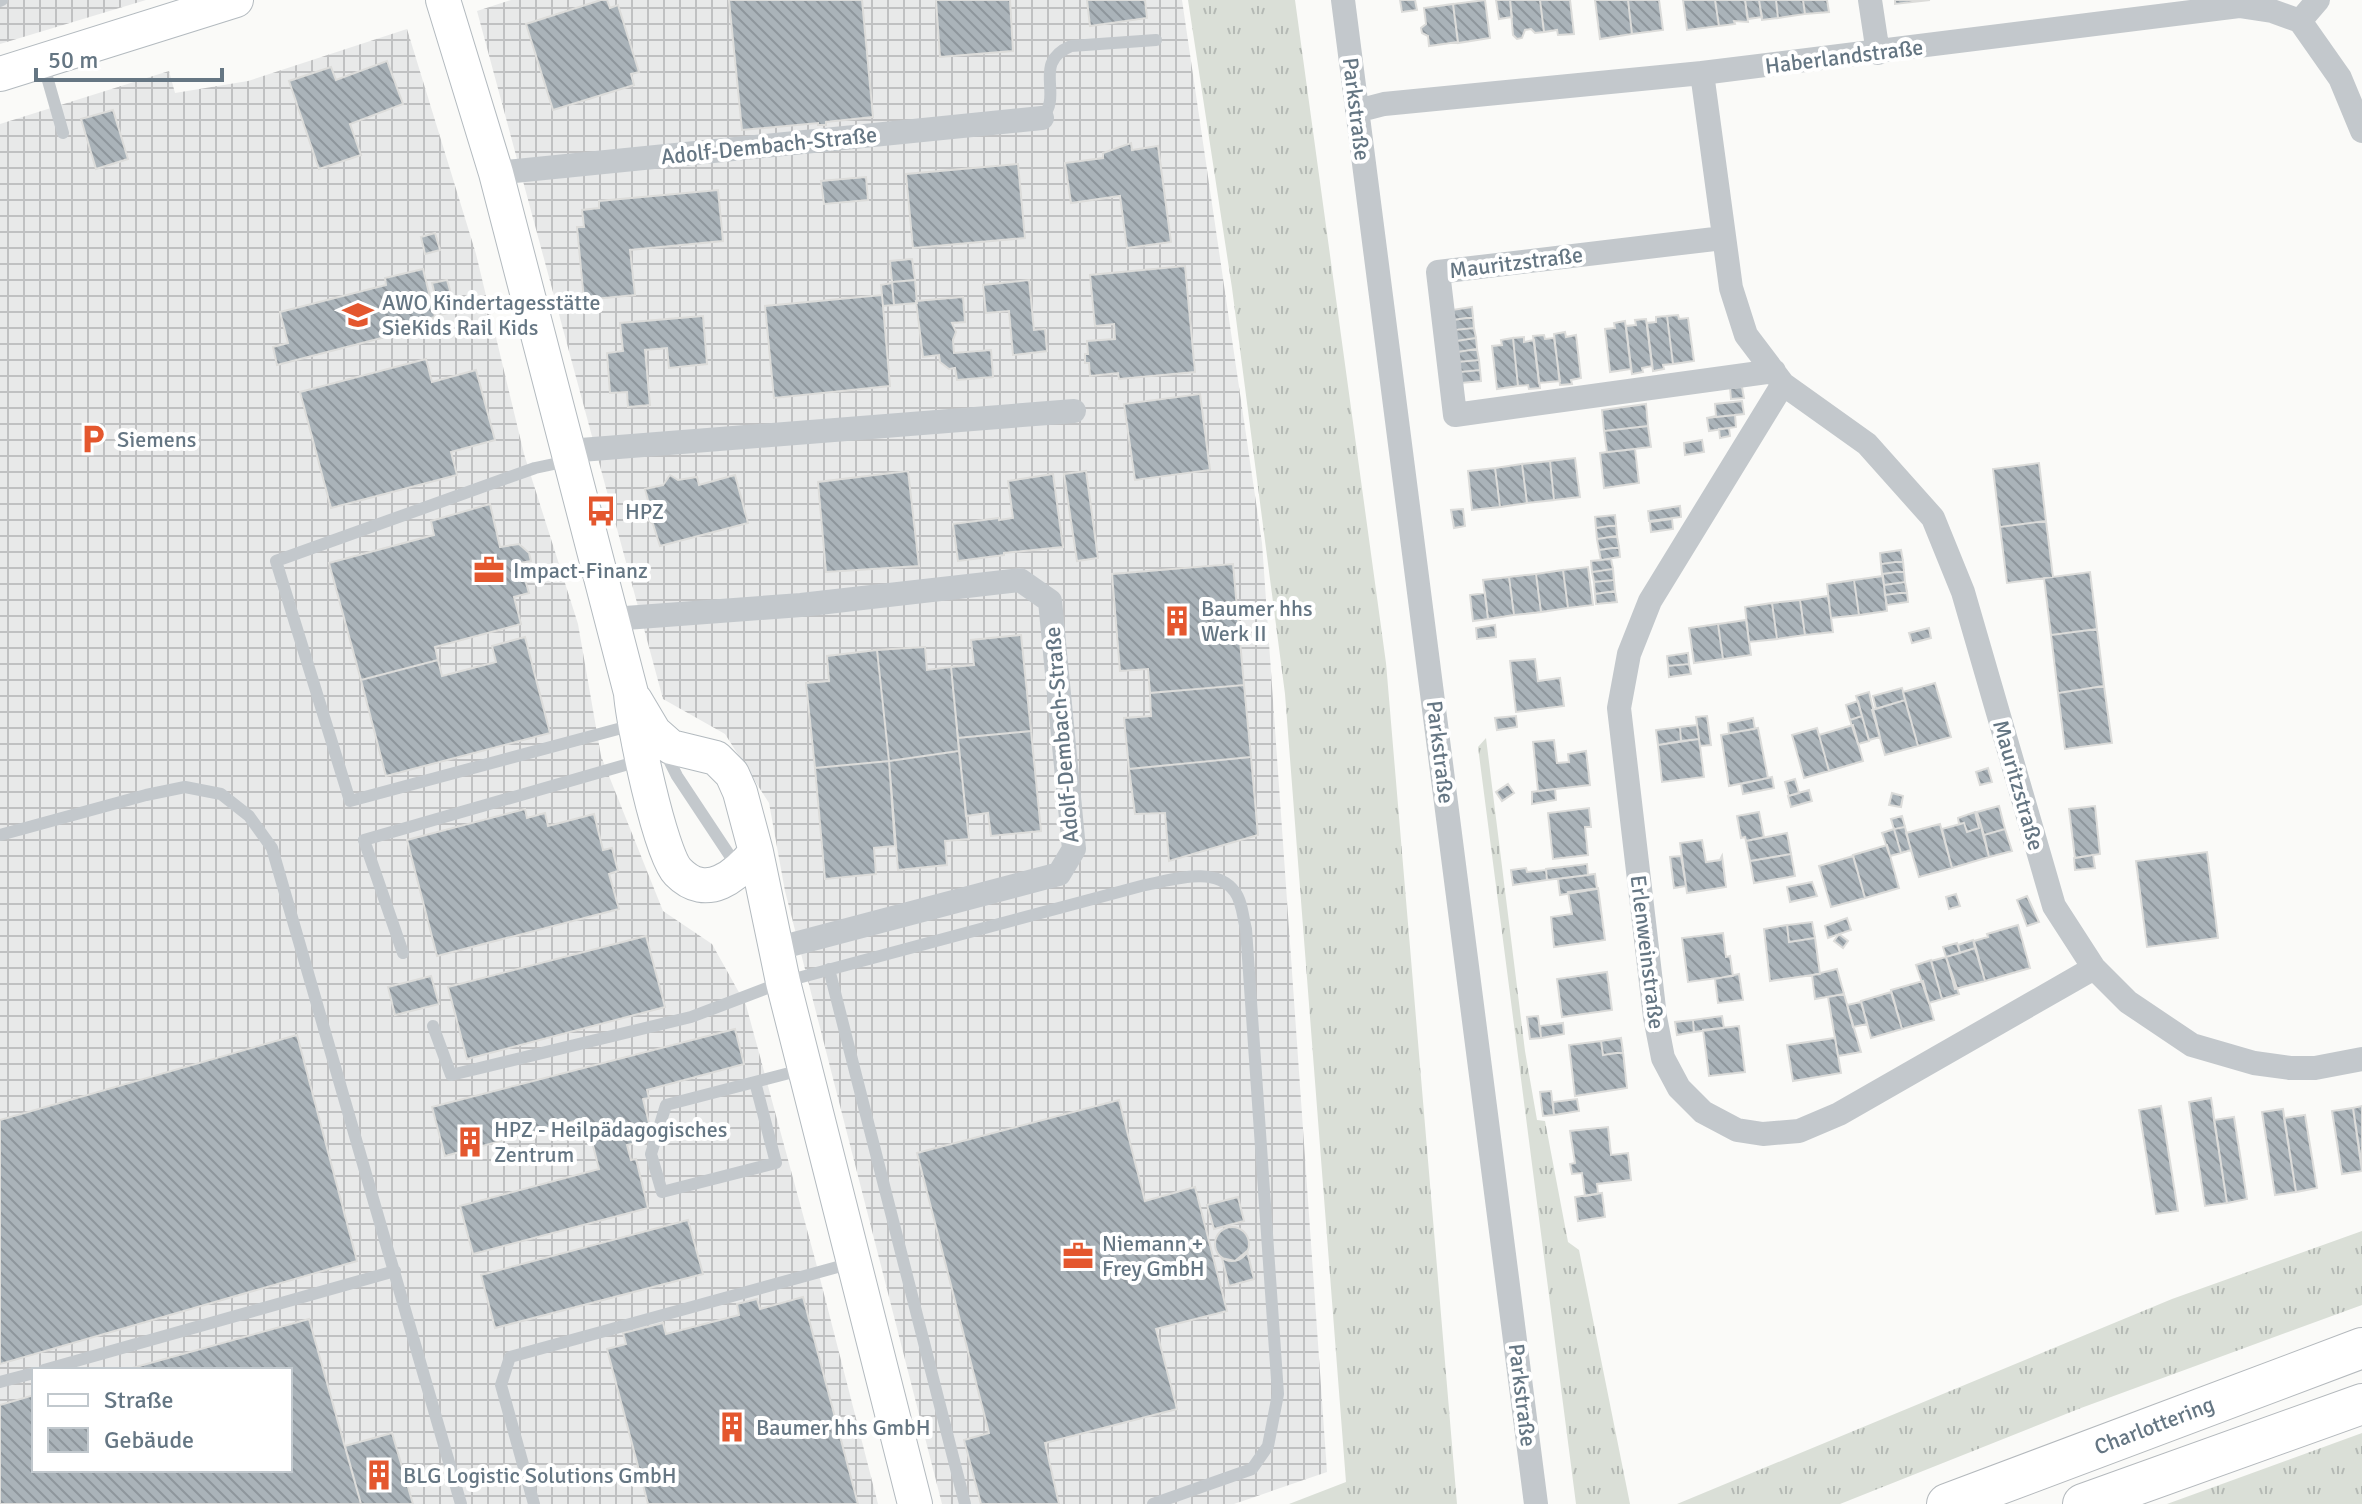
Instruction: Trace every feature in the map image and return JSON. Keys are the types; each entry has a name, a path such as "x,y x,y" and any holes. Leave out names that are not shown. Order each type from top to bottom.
{"highway":[{"name":"Charlottering","path":"1947,1504 2362,1348"},
{"path":"2083,1504 2362,1404"}],"main road":[{"path":"443,0 496,173 647,744 666,848 677,872 693,882 709,885 740,868"},
{"path":"0,74 218,3"},
{"path":"647,744 716,758 732,774 740,792 740,868 745,897 772,938 915,1504"}],"street":[{"name":"Parkstraße","path":"1343,0 1408,486 1536,1504"},
{"path":"1870,0 1878,53"},
{"path":"2318,0 2300,21 2340,78 2362,131"},
{"name":"Haberlandstraße","path":"1357,111 1384,104 1878,53 2239,6 2272,11 2300,21"},
{"name":"Mauritzstraße","path":"1702,73 1731,288 1746,335 1779,378 1867,444 1933,518 1963,592 2054,906 2094,968 2128,1002 2192,1045 2254,1063 2290,1068 2315,1068 2362,1059"},
{"name":"Adolf-Dembach-Straße","path":"496,173 1042,118"},
{"name":"Mauritzstraße","path":"1723,238 1438,272 1455,415 1779,378"},
{"name":"Erlenweinstraße","path":"1779,378 1650,601 1629,654 1619,708 1655,1017 1663,1058 1679,1088 1703,1112 1737,1130 1763,1134 1799,1131 1839,1114 2094,968"},
{"path":"570,456 1074,411"},
{"name":"Adolf-Dembach-Straße","path":"612,619 801,605 1020,580 1050,601 1074,849 1059,874 772,938"}],"lane":[{"path":"1042,118 1050,107 1051,64 1060,51 1071,46 1156,40"},
{"path":"42,61 63,133"},
{"path":"570,456 276,561 350,801 647,744"},
{"path":"647,744 740,868"},
{"path":"403,953 364,840 647,744"},
{"path":"0,835 185,787 221,794 249,816 272,848 461,1504"},
{"path":"433,1026 451,1075 691,1017 783,982 1145,885 1189,877 1219,878 1237,894 1246,929 1278,1394 1268,1446 1252,1469 1153,1504"},
{"path":"829,969 965,1504"},
{"path":"755,1082 776,1163 662,1192 651,1154 666,1105 755,1082 804,1070"},
{"path":"534,1504 501,1385 510,1357 855,1263"},
{"path":"51,1368 395,1271"},
{"path":"0,1382 32,1374"}],"shaded area":[{"path":"0,0 146,0 0,44"},
{"path":"511,0 1182,0 1262,543 1327,1472 1234,1504 942,1504 785,891 769,803 725,734 663,699 477,11"},
{"path":"407,29 476,254 524,454 578,624 601,756 663,911 712,944 746,1005 878,1504 0,1504 0,124 169,71 175,93 248,81"}],"green space":[{"path":"1188,0 1295,0 1386,663 1457,1504 1289,1504 1346,1482 1285,694 1232,288"},
{"path":"1486,738 1525,1051 1537,1120 1545,1121 1568,1242 1579,1250 1630,1504 1576,1504 1478,747"},
{"path":"2362,1231 2362,1305 2081,1408 1840,1504 1677,1504 2172,1299"},
{"path":"2362,1433 2362,1504 2167,1504"}],"building":[{"path":"607,0 610,8 618,5 639,72 631,74 634,85 553,110 526,24"},
{"path":"729,0 862,0 873,117 826,122 826,125 818,123 742,130"},
{"path":"936,0 1010,0 1013,51 940,57"},
{"path":"1087,0 1145,0 1147,18 1090,26"},
{"path":"1400,0 1415,0 1417,10 1402,12"},
{"path":"1485,0 1490,38 1458,43 1453,4"},
{"path":"1496,0 1510,0 1512,17 1499,19"},
{"path":"1510,0 1540,0 1544,32 1525,30 1522,38 1517,39 1513,35"},
{"path":"1540,0 1570,0 1574,34 1558,35 1557,30 1544,32"},
{"path":"1595,0 1628,0 1632,34 1600,39"},
{"path":"1628,0 1659,0 1663,30 1632,34"},
{"path":"1683,0 1715,0 1719,26 1687,30"},
{"path":"1715,0 1745,0 1748,22 1734,21 1735,24 1719,26"},
{"path":"1745,0 1759,0 1762,17 1748,19"},
{"path":"1759,0 1776,0 1778,18 1762,20"},
{"path":"1776,0 1803,0 1805,14 1778,18"},
{"path":"1803,0 1827,0 1829,12 1805,14"},
{"path":"1895,0 1930,0 1895,4"},
{"path":"1453,4 1458,42 1429,46 1428,36 1422,33 1421,28 1426,24 1424,8"},
{"path":"387,61 403,104 350,124 361,155 319,169 289,81 331,67 336,80"},
{"path":"113,110 128,159 96,169 81,119"},
{"path":"1131,143 1132,150 1158,146 1171,242 1127,248 1120,196 1071,203 1065,163 1103,158 1103,153"},
{"path":"1018,164 1025,238 913,248 906,174"},
{"path":"866,177 868,200 824,204 821,181"},
{"path":"718,190 723,241 630,250 635,295 584,300 577,227 584,227 582,210 599,208 599,201"},
{"path":"435,233 440,250 425,254 421,237"},
{"path":"912,259 915,280 892,282 890,261"},
{"path":"1185,266 1195,372 1119,379 1118,373 1090,376 1089,363 1085,363 1087,341 1115,339 1114,324 1095,326 1090,275"},
{"name":"AWO Kindertagesstätte SieKids Rail Kids","path":"423,269 435,317 391,328 393,335 277,365 273,347 288,343 280,312 386,285 385,278"},
{"path":"447,280 456,311 440,315 432,283"},
{"path":"915,280 917,303 894,305 892,282"},
{"path":"1029,280 1034,330 1045,329 1047,351 1013,355 1009,311 986,313 983,285"},
{"path":"892,283 894,305 883,306 881,285"},
{"path":"882,295 890,386 774,398 765,306"},
{"path":"963,297 965,322 952,323 956,332 954,353 991,350 993,377 957,380 955,368 949,369 940,362 939,355 923,357 916,301"},
{"path":"1472,307 1473,317 1453,320 1452,310"},
{"path":"1678,315 1679,319 1688,318 1694,361 1673,364 1667,316"},
{"path":"703,316 707,364 669,368 667,348 645,350 650,405 628,407 627,392 610,393 607,353 623,351 620,323"},
{"path":"1667,316 1673,364 1653,371 1647,323 1656,322 1656,317"},
{"path":"1473,317 1474,328 1454,330 1453,320"},
{"path":"1646,319 1652,366 1632,374 1626,326 1636,325 1635,320"},
{"path":"1625,321 1631,369 1610,372 1605,329 1615,328 1614,323"},
{"path":"1474,328 1476,338 1456,341 1454,330"},
{"path":"1565,332 1566,337 1576,335 1581,378 1571,380 1572,384 1560,385 1554,334"},
{"path":"1544,335 1545,339 1554,338 1560,381 1539,383 1533,336"},
{"path":"1524,337 1524,342 1534,340 1540,388 1518,386 1513,338"},
{"path":"1476,338 1477,349 1457,352 1456,341"},
{"path":"1513,338 1518,386 1497,389 1492,346 1502,345 1501,340"},
{"path":"1477,349 1479,360 1458,362 1457,352"},
{"path":"426,359 432,382 476,370 495,440 451,452 457,475 331,508 300,392"},
{"path":"1479,360 1480,370 1460,372 1458,362"},
{"path":"1480,370 1481,381 1461,383 1460,372"},
{"path":"1742,387 1744,398 1731,399 1730,388"},
{"path":"1200,394 1210,470 1135,480 1124,404"},
{"path":"1742,401 1744,414 1707,418 1716,416 1715,404"},
{"path":"1646,404 1648,426 1604,431 1602,410"},
{"path":"1744,414 1735,415 1736,427 1709,431 1707,418"},
{"path":"1648,426 1651,447 1600,453 1607,452 1604,431"},
{"path":"1729,428 1730,436 1720,438 1719,429"},
{"path":"1702,440 1704,452 1685,455 1684,443"},
{"path":"1635,449 1639,483 1604,488 1600,453"},
{"path":"1575,458 1580,497 1554,500 1550,461"},
{"path":"1550,461 1554,500 1527,503 1522,464"},
{"path":"2039,463 2046,521 2000,527 1993,469"},
{"path":"1522,464 1527,503 1500,507 1495,468"},
{"path":"1495,468 1500,507 1472,510 1468,471"},
{"path":"908,471 919,566 826,572 818,482"},
{"path":"1086,471 1098,558 1077,561 1064,474"},
{"path":"1053,474 1063,547 958,561 953,524 1013,518 1008,481"},
{"path":"670,475 678,480 697,477 699,485 735,475 748,523 660,546 653,524 644,517 650,508 645,489 663,485"},
{"path":"490,504 500,547 519,544 529,553 531,561 520,563 529,593 514,597 521,624 435,647 438,660 361,680 329,563 434,535 431,521"},
{"path":"1680,506 1681,517 1649,521 1648,511"},
{"path":"1463,509 1465,526 1454,528 1451,510"},
{"path":"1615,515 1616,525 1596,528 1595,517"},
{"path":"1672,519 1673,529 1651,532 1650,522"},
{"path":"2046,521 2053,577 2007,583 2000,527"},
{"path":"1616,525 1617,536 1597,539 1596,528"},
{"path":"1617,536 1619,547 1599,550 1597,539"},
{"path":"1619,547 1620,557 1601,560 1599,550"},
{"path":"1901,550 1903,561 1881,564 1880,553"},
{"path":"1611,559 1613,569 1592,572 1591,561"},
{"path":"1903,561 1904,571 1882,574 1881,564"},
{"name":"Baumer hhs Werk II","path":"1233,564 1244,685 1150,693 1148,669 1120,671 1112,574"},
{"path":"1588,567 1593,605 1568,608 1563,570"},
{"path":"1613,569 1614,580 1594,582 1592,572"},
{"path":"1563,570 1568,608 1541,612 1536,574"},
{"path":"1904,571 1905,582 1884,585 1882,574"},
{"path":"2090,572 2097,629 2051,635 2044,578"},
{"path":"1536,574 1541,612 1514,615 1509,577"},
{"path":"1883,576 1887,611 1859,615 1854,580"},
{"path":"1509,577 1514,615 1488,619 1483,580"},
{"path":"1614,580 1615,591 1595,594 1594,582"},
{"path":"1854,580 1859,615 1831,618 1827,584"},
{"path":"1905,582 1907,592 1885,595 1884,585"},
{"path":"1615,591 1617,602 1596,604 1595,594"},
{"path":"1907,592 1908,602 1887,605 1885,595"},
{"path":"1485,593 1488,619 1473,621 1470,595"},
{"path":"1828,596 1833,632 1805,635 1800,600"},
{"path":"1800,600 1805,635 1777,639 1772,603"},
{"path":"1772,603 1777,639 1749,642 1745,607"},
{"path":"1746,620 1751,655 1723,659 1718,624"},
{"path":"1718,624 1723,659 1694,663 1689,628"},
{"path":"1495,625 1496,637 1477,639 1476,628"},
{"path":"1929,628 1931,638 1912,643 1909,633"},
{"path":"2097,629 2104,686 2058,693 2051,635"},
{"path":"1021,635 1031,731 958,738 951,667 974,665 971,640"},
{"path":"525,637 550,733 386,776 361,680 438,660 442,676 496,662 492,646"},
{"path":"925,647 927,670 951,667 959,751 889,761 877,650"},
{"path":"877,650 889,761 815,768 806,683 829,681 827,656"},
{"path":"1688,653 1689,664 1668,666 1667,656"},
{"path":"1535,659 1538,681 1560,678 1564,706 1516,712 1510,661"},
{"path":"1689,664 1691,674 1669,677 1668,666"},
{"path":"1935,683 1951,737 1918,746 1903,692"},
{"path":"1244,685 1251,757 1129,769 1124,718 1151,716 1150,693"},
{"path":"2104,686 2112,743 2065,749 2058,693"},
{"path":"1902,688 1905,700 1876,709 1873,696"},
{"path":"1869,692 1880,737 1869,740 1856,696"},
{"path":"1905,700 1918,746 1885,755 1872,710"},
{"path":"1858,701 1862,716 1850,720 1846,705"},
{"path":"1516,716 1517,727 1497,730 1495,718"},
{"path":"1707,716 1711,745 1700,746 1696,717"},
{"path":"1862,716 1869,741 1858,744 1850,720"},
{"path":"1753,718 1755,729 1729,733 1728,723"},
{"path":"1697,725 1699,739 1681,741 1680,727"},
{"path":"1853,725 1863,761 1829,771 1819,735"},
{"path":"1680,727 1681,741 1658,745 1656,730"},
{"path":"1758,728 1768,778 1729,786 1721,735"},
{"path":"1817,728 1829,771 1804,778 1792,735"},
{"path":"1031,731 1041,831 991,836 988,813 966,816 958,738"},
{"path":"1699,739 1704,777 1662,782 1658,745"},
{"path":"1554,740 1557,763 1569,762 1568,754 1586,751 1590,785 1538,791 1533,742"},
{"path":"959,751 969,839 945,841 947,865 898,870 889,761"},
{"path":"1251,757 1258,835 1169,861 1165,813 1135,814 1129,769"},
{"path":"889,761 895,846 874,848 876,874 825,879 815,768"},
{"path":"1988,768 1992,782 1980,785 1976,772"},
{"path":"1772,777 1774,788 1743,794 1741,784"},
{"path":"1795,779 1799,793 1789,796 1785,782"},
{"path":"1508,784 1514,793 1502,801 1496,792"},
{"path":"1555,789 1556,800 1532,804 1532,792"},
{"path":"1809,790 1812,801 1791,807 1788,796"},
{"path":"1892,793 1903,796 1901,807 1889,805"},
{"path":"1999,806 2005,829 1984,835 1977,812"},
{"path":"2095,806 2100,854 2075,858 2069,809"},
{"path":"1589,808 1591,827 1585,827 1588,855 1553,859 1548,813"},
{"path":"525,809 527,818 545,813 548,826 594,814 603,850 612,848 618,871 609,874 619,909 437,956 407,840"},
{"path":"1759,812 1764,837 1746,841 1745,837 1741,838 1737,816"},
{"path":"1975,812 1989,857 1952,868 1942,829 1964,823 1967,832 1979,828"},
{"path":"1975,812 1979,828 1967,832 1964,823 1959,824 1958,818"},
{"path":"1902,816 1905,827 1894,829 1891,819"},
{"path":"1940,824 1952,868 1919,877 1906,833"},
{"path":"1905,827 1911,850 1901,853 1894,829"},
{"path":"1894,829 1901,853 1890,856 1882,833"},
{"path":"2005,829 2012,851 1989,857 1984,835"},
{"path":"1787,833 1791,854 1750,861 1746,841"},
{"path":"1702,840 1706,862 1720,860 1722,856 1726,887 1687,893 1680,843"},
{"path":"1887,845 1899,888 1865,898 1853,855"},
{"path":"2207,852 2218,938 2147,947 2136,861"},
{"path":"1791,854 1795,876 1754,883 1750,861"},
{"path":"2093,855 2095,868 2075,870 2074,858"},
{"path":"1681,856 1686,886 1674,888 1670,857"},
{"path":"1853,856 1865,898 1831,907 1819,866"},
{"path":"1587,864 1588,875 1547,880 1546,869"},
{"path":"1526,868 1527,872 1546,870 1547,880 1513,885 1511,870"},
{"path":"1595,874 1597,889 1560,895 1558,879"},
{"path":"1812,882 1817,896 1790,902 1787,887"},
{"path":"1598,888 1605,940 1554,947 1551,917 1572,914 1568,892"},
{"path":"1956,894 1960,906 1949,909 1946,897"},
{"path":"2027,896 2039,922 2027,926 2017,900"},
{"path":"1847,918 1851,930 1828,938 1825,926"},
{"path":"1812,922 1815,938 1789,942 1787,925"},
{"path":"1787,925 1789,942 1815,938 1820,974 1770,981 1764,929"},
{"path":"2018,925 2030,968 1985,981 1974,941"},
{"path":"1723,933 1726,957 1730,956 1733,976 1688,982 1682,938"},
{"path":"1839,934 1848,941 1843,948 1834,941"},
{"path":"646,936 665,1007 467,1059 448,987"},
{"path":"1973,940 1975,948 1960,953 1958,945"},
{"path":"1957,943 1960,953 1946,957 1943,947"},
{"path":"1975,948 1985,981 1955,989 1946,957"},
{"path":"1946,957 1959,994 1942,999 1931,961"},
{"path":"1931,960 1942,999 1929,1003 1916,965"},
{"path":"1837,969 1844,994 1815,999 1812,975"},
{"path":"1607,972 1612,1010 1562,1017 1557,979"},
{"path":"1739,974 1743,1000 1718,1003 1715,979"},
{"path":"431,976 439,1004 395,1015 388,987"},
{"path":"1923,981 1934,1020 1902,1029 1891,990"},
{"path":"1891,992 1902,1029 1871,1038 1861,1001"},
{"path":"1844,994 1861,1052 1838,1056 1828,997"},
{"path":"1861,1002 1867,1024 1853,1027 1847,1005"},
{"path":"1538,1016 1541,1038 1530,1039 1527,1017"},
{"path":"1722,1016 1724,1028 1694,1032 1693,1020"},
{"path":"1693,1020 1694,1032 1677,1035 1675,1022"},
{"path":"1563,1023 1564,1034 1541,1038 1540,1026"},
{"path":"1739,1026 1745,1072 1709,1076 1703,1030"},
{"name":"HPZ - Heilpädagogisches Zentrum","path":"735,1029 744,1064 647,1090 649,1098 643,1099 653,1139 627,1145 631,1160 636,1159 648,1208 473,1254 460,1206 599,1169 586,1118 445,1156 432,1107"},
{"path":"297,1035 357,1261 0,1364 0,1120"},
{"path":"1621,1038 1623,1052 1603,1055 1601,1041"},
{"path":"1835,1038 1841,1073 1793,1081 1787,1045"},
{"path":"1601,1041 1603,1055 1623,1052 1627,1088 1575,1096 1569,1045"},
{"path":"1551,1091 1554,1115 1543,1116 1540,1092"},
{"path":"2211,1098 2227,1203 2205,1206 2189,1102"},
{"path":"1577,1099 1579,1111 1554,1115 1553,1102"},
{"name":"Niemann + Frey GmbH","path":"1119,1100 1145,1201 1195,1187 1227,1311 1156,1329 1177,1409 1045,1443 1059,1504 981,1504 964,1440 989,1433 917,1153"},
{"path":"2161,1106 2178,1211 2156,1214 2139,1110"},
{"path":"2362,1106 2362,1167 2353,1108"},
{"path":"2353,1108 2362,1171 2342,1174 2332,1111"},
{"path":"2283,1109 2296,1192 2275,1195 2262,1112"},
{"path":"2305,1115 2317,1188 2296,1192 2284,1118"},
{"path":"2234,1117 2247,1199 2227,1203 2214,1120"},
{"path":"1608,1127 1611,1155 1628,1153 1631,1180 1597,1184 1598,1194 1585,1196 1582,1173 1572,1174 1570,1164 1575,1163 1570,1131"},
{"path":"1602,1193 1605,1217 1578,1221 1575,1197"},
{"path":"1238,1197 1244,1221 1214,1229 1207,1205"},
{"path":"688,1220 703,1274 495,1328 481,1275"},
{"path":"1232,1227 1244,1232 1249,1244 1244,1256 1232,1261 1220,1256 1215,1244 1220,1232"},
{"path":"1247,1251 1254,1279 1229,1286 1222,1258 1235,1261"},
{"name":"Baumer hhs GmbH","path":"803,1297 858,1504 648,1504 607,1349 626,1344 623,1333 663,1323 666,1334 739,1315 737,1304 757,1299 760,1309"},
{"path":"309,1319 361,1504 0,1504 0,1405 32,1396 32,1472 292,1472 292,1368 132,1368"},
{"name":"BLG Logistic Solutions GmbH","path":"392,1433 413,1504 361,1504 345,1446"}],"place":[{"name":"AWO Kindertagesstätte SieKids Rail Kids","path":"358,315"},
{"name":"Siemens","path":"93,439"},
{"name":"HPZ","path":"601,511"},
{"name":"Impact-Finanz","path":"489,570"},
{"name":"Baumer hhs Werk II","path":"1177,621"},
{"name":"HPZ - Heilpädagogisches Zentrum","path":"470,1142"},
{"name":"Niemann + Frey GmbH","path":"1078,1256"},
{"name":"Baumer hhs GmbH","path":"732,1427"},
{"name":"BLG Logistic Solutions GmbH","path":"379,1475"}]}
